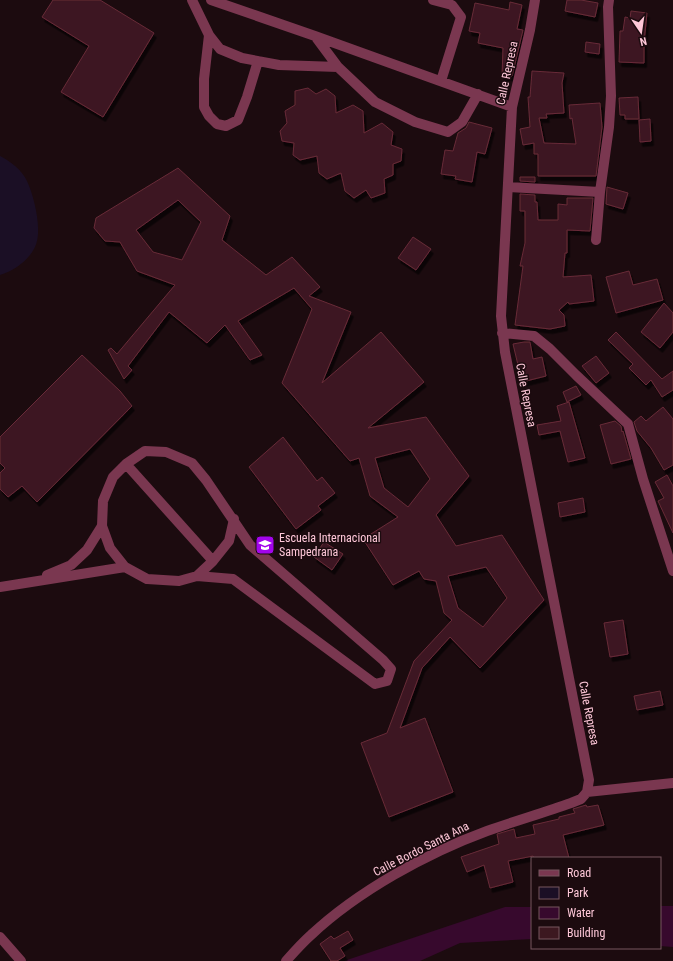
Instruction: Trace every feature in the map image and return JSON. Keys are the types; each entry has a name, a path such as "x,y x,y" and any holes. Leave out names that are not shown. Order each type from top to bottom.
{"street":[{"path":"192,0 209,35 220,49 242,58 279,65 338,66"},
{"path":"211,0 512,107"},
{"path":"434,0 452,5 461,17 442,81"},
{"name":"Calle Represa","path":"535,0 530,30 512,107 502,333 589,780 587,792"},
{"path":"596,240 600,192 609,127 611,96 609,0"},
{"path":"209,35 204,80 204,107 209,116 217,124 226,126 238,120 258,61"},
{"path":"315,36 338,66 375,102 415,122 448,132 462,122 478,94"},
{"path":"508,187 600,192"},
{"path":"502,333 534,336 550,349 628,424 643,479 673,571"},
{"path":"145,452 166,452 192,463 234,519 250,544 383,660 391,669 387,681 375,684 370,681 233,579 197,576 179,581 147,579 125,567 110,548 102,526 103,501 113,477 126,464 145,452"},
{"path":"126,464 213,561"},
{"path":"197,576 213,561 229,541 234,519"},
{"path":"34,581 71,565 87,550 102,526"},
{"path":"0,587 125,567"},
{"path":"587,792 673,783"},
{"name":"Calle Bordo Santa Ana","path":"286,961 311,935 345,907 380,883 452,846 487,831 571,804 580,799 587,792"},
{"path":"0,938 21,961"}],"green space":[{"path":"0,156 15,166 27,181 35,204 38,232 35,247 25,261 16,268 0,275"}],"water":[{"path":"661,906 673,906 673,947 661,946"},
{"path":"505,907 531,907 531,939 460,943 420,961 344,961"}],"building":[{"path":"53,0 100,0 154,33 103,117 61,92 89,46 42,17"},
{"path":"567,0 581,0 598,3 595,17 565,11"},
{"path":"510,2 522,5 517,29 523,30 512,76 502,76 503,48 478,43 480,33 469,31 475,3 509,10"},
{"path":"631,11 647,13 644,63 619,62 620,31 623,31 625,17 630,18"},
{"path":"586,42 600,44 599,54 585,52"},
{"path":"532,71 564,73 562,83 564,113 546,114 547,118 539,118 544,143 576,144 572,118 570,119 569,105 600,103 602,127 596,176 538,176 538,154 534,154 534,143 523,145 520,129 530,127 528,97 530,97"},
{"path":"308,88 316,94 326,89 335,96 336,113 353,105 363,111 364,133 382,123 393,132 391,145 402,149 401,161 393,164 393,175 384,179 385,193 371,198 366,190 354,198 345,191 341,173 327,179 319,173 317,156 300,160 293,155 294,143 282,141 280,131 287,123 285,111 295,105 295,91"},
{"path":"638,97 639,119 625,119 625,115 620,115 619,98"},
{"path":"650,119 651,141 640,142 639,120"},
{"path":"469,122 492,128 485,154 477,152 472,182 455,179 456,176 441,174 445,150 453,151 458,133 466,128"},
{"path":"178,168 230,216 222,240 266,275 292,257 320,287 309,296 351,312 322,383 381,332 424,382 368,428 426,417 469,476 436,515 456,546 502,535 544,600 480,668 450,637 422,668 400,728 425,718 453,792 389,817 361,743 387,733 414,661 452,620 444,613 436,581 424,579 419,571 393,585 363,539 398,517 370,496 359,458 350,461 282,383 312,309 294,288 238,321 262,355 250,360 225,325 207,343 169,312 128,366 132,370 124,379 108,350 111,348 117,354 175,285 137,271 120,242 105,241 94,228 96,218","holes":["178,200 201,222 182,260 153,252 136,230","410,449 430,479 408,507 384,488 375,458","486,567 507,598 483,627 458,608 448,576"]},
{"path":"520,177 535,177 535,182 520,181"},
{"path":"607,187 628,193 623,209 606,204"},
{"path":"520,194 535,195 538,220 558,220 558,204 567,205 567,198 593,198 590,231 567,230 567,253 565,253 563,277 591,275 594,301 569,304 568,302 559,310 564,315 565,326 550,329 515,325 523,266 520,266 525,243 525,211 520,211"},
{"path":"413,237 431,249 416,270 398,258"},
{"path":"629,271 633,285 657,279 663,300 616,313 606,277"},
{"path":"664,303 673,313 673,332 660,348 641,332"},
{"path":"616,332 662,379 673,371 673,390 662,397 651,380 646,385 629,368 633,364 608,340"},
{"path":"530,342 533,359 542,357 546,376 522,382 513,344"},
{"path":"82,355 120,391 132,406 37,502 22,486 8,497 0,489 0,473 5,468 0,463 0,437"},
{"path":"596,356 609,373 596,383 582,366"},
{"path":"576,386 581,395 567,402 563,392"},
{"path":"569,402 585,458 568,462 560,431 539,435 537,425 561,421 557,406"},
{"path":"663,407 673,419 673,465 664,470 651,448 637,431 634,422 641,416 646,421"},
{"path":"615,421 621,426 631,459 611,464 600,425"},
{"path":"283,437 317,481 322,477 335,493 318,506 321,510 296,529 249,467"},
{"path":"667,475 673,486 673,533 658,501 664,498 655,482"},
{"path":"583,498 585,512 560,517 558,503"},
{"path":"324,542 343,554 332,570 314,557"},
{"path":"623,620 628,654 610,657 604,623"},
{"path":"660,691 663,705 637,710 634,696"},
{"path":"586,805 587,807 598,805 604,825 563,835 569,857 533,856 508,861 513,882 490,888 484,865 467,872 461,857 499,844 497,834 514,829 516,838 535,834 533,825 559,819 559,817 575,813 573,809"},
{"path":"348,931 353,940 340,948 345,956 337,961 331,961 320,944 331,936 334,939"}],"place":[{"name":"Escuela Internacional Sampedrana","path":"265,545"}]}
